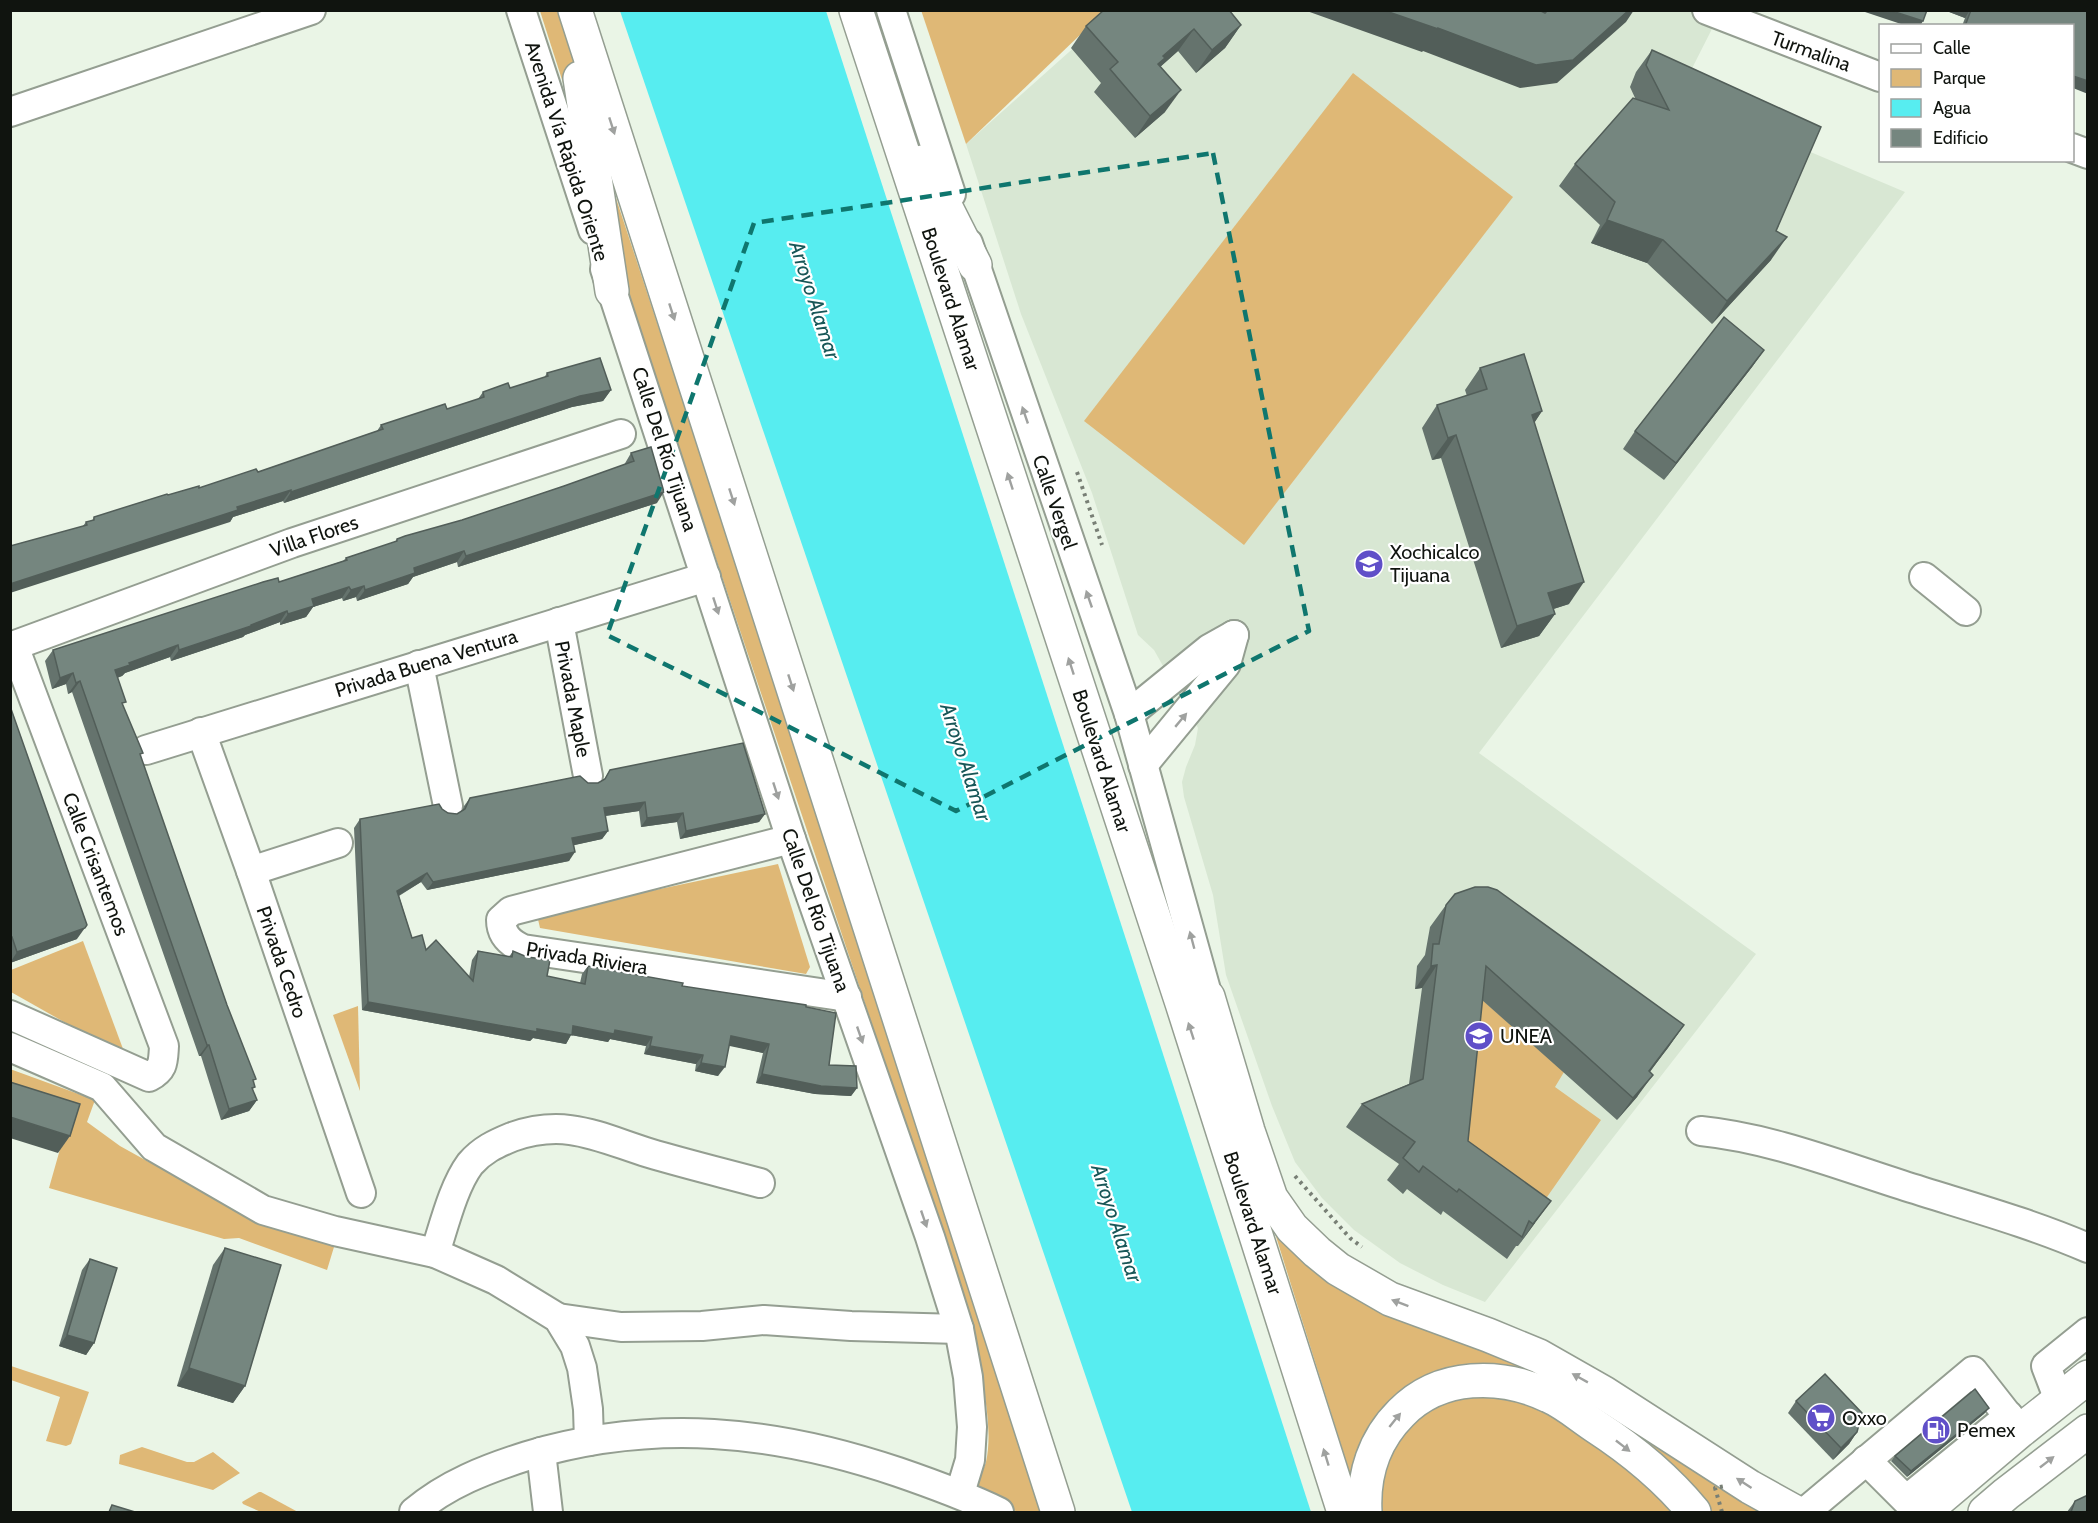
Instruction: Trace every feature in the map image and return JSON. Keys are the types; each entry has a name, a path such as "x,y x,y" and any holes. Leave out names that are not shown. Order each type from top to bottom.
{"highway":[{"path":"569,10 612,291"},
{"path":"575,10 1058,1512"},
{"path":"858,15 916,148 975,265"},
{"name":"Boulevard Alamar","path":"858,15 1261,1248 1344,1512"},
{"path":"1208,997 1261,1248"},
{"path":"1208,997 1248,1131 1271,1198 1292,1228 1317,1252 1345,1273 1390,1299 1539,1356 1597,1388 1750,1487 1795,1512"},
{"path":"1907,1512 1920,1506 2011,1431 2059,1400 2088,1377"},
{"path":"1365,1512 1366,1480 1373,1453 1393,1420 1409,1405 1433,1390 1455,1383 1482,1379 1505,1381 1551,1396 1611,1436 1654,1470 1694,1512"},
{"path":"1924,1512 2011,1431"},
{"path":"1993,1506 2088,1431"}],"street":[{"path":"10,112 311,10"},
{"name":"Avenida Vía Rápida Oriente","path":"521,10 612,291"},
{"name":"Calle Vergel","path":"891,10 975,265 1129,714 1208,997"},
{"name":"Turmalina","path":"1707,10 1879,76"},
{"path":"2074,148 2088,154"},
{"name":"Calle Del Río Tijuana","path":"612,291 791,839 930,1237 959,1329 968,1377 972,1427 970,1460 960,1493"},
{"name":"Villa Flores","path":"12,647 292,543 656,422"},
{"name":"Privada Buena Ventura","path":"146,750 706,577"},
{"path":"1924,577 1966,611"},
{"name":"Privada Maple","path":"559,622 588,776"},
{"path":"1129,714 1209,649 1234,635 1226,664 1143,765"},
{"name":"Calle Crisantemos","path":"10,1015 149,1077 158,1072 163,1064 164,1046 12,647"},
{"path":"419,665 448,806"},
{"name":"Privada Cedro","path":"201,732 361,1193"},
{"name":"Privada Riviera","path":"791,839 511,911 501,920 501,929 512,944 523,949 847,997"},
{"path":"251,871 338,843"},
{"path":"10,1047 102,1087 154,1147 263,1210 335,1231 435,1253 496,1280 558,1318 640,1327 702,1326 764,1320 851,1326 959,1329"},
{"path":"435,1253 459,1183 469,1166 479,1154 492,1145 523,1134 563,1128 601,1135 647,1152 760,1183"},
{"path":"1701,1131 1751,1138 1812,1156 2034,1227 2088,1248"},
{"path":"558,1318 575,1346 582,1368 588,1409 589,1442"},
{"path":"2059,1400 2046,1366 2088,1332"},
{"path":"1805,1512 1866,1460 1973,1371 2011,1431 1906,1500 1866,1460"},
{"path":"414,1512 427,1501 456,1484 492,1467 541,1452 629,1435 687,1432 771,1440 816,1447 852,1456 960,1493 999,1512"},
{"path":"541,1452 548,1512"}],"path":[{"path":"1073,462 1104,550"},
{"path":"1290,1170 1350,1238 1368,1252"},
{"path":"1722,1512 1715,1488 1725,1486"}],"highlighted area":[{"path":"1213,153 1309,631 956,811 607,635 754,223"}],"shaded area":[{"name":"Xochicalco Tijuana","path":"1702,10 1716,21 1678,96 1905,192 1479,753 1756,954 1485,1302 1443,1285 1400,1263 1354,1230 1322,1198 1295,1162 1272,1106 1226,975 1213,895 1184,797 1182,782 1195,745 1198,728 1154,650 1138,635 1092,493 1021,314 966,144 1115,11"}],"green space":[{"path":"921,10 1105,11 966,144"},
{"path":"540,11 559,11 573,53 581,139"},
{"path":"1353,73 1513,197 1244,545 1084,421"},
{"path":"613,189 1048,1512 1018,1512 971,1491 986,1462 988,1425 983,1383 965,1302 623,281"},
{"path":"778,864 810,967 806,974 540,928 537,915"},
{"path":"83,941 126,1057 11,992 11,970"},
{"path":"1470,989 1564,1072 1555,1087 1601,1120 1540,1207 1452,1163"},
{"path":"358,1006 360,1091 333,1015"},
{"path":"10,1069 95,1100 87,1122 120,1146 147,1161 334,1247 327,1270 239,1238 224,1239 49,1188 68,1121 11,1103"},
{"path":"1269,1214 1528,1361 1774,1512 1711,1512 1703,1499 1667,1465 1453,1371 1355,1490"},
{"path":"11,1366 89,1392 71,1444 66,1446 46,1441 60,1397 11,1380"},
{"path":"1474,1391 1540,1402 1666,1492 1682,1512 1380,1512 1380,1488 1388,1459 1410,1424 1441,1401"},
{"path":"142,1447 187,1462 194,1462 213,1452 240,1473 213,1490 119,1464 120,1455"},
{"path":"259,1492 298,1512 261,1512 243,1504 242,1502"}],"water":[{"name":"Arroyo Alamar","path":"620,11 826,11 1311,1512 1132,1512"}],"building":[{"path":"1104,10 1229,10 1241,25 1212,50 1194,29 1163,56 1165,58 1158,64 1181,90 1150,116 1110,69 1118,62 1086,26"},
{"path":"1383,10 1539,10 1545,13 1548,10 1629,10 1573,60 1536,65"},
{"path":"1889,10 1927,10 1923,21"},
{"path":"1971,10 2088,10 2088,81 2074,76 2074,24 1966,24"},
{"path":"1652,50 1821,127 1776,231 1787,237 1727,301 1663,240 1607,220 1615,202 1575,164 1633,98 1669,110 1646,65"},
{"path":"1724,317 1764,350 1676,463 1635,431"},
{"path":"1524,354 1542,411 1532,415 1584,582 1548,593 1555,614 1517,626 1456,435 1448,438 1437,405 1487,389 1480,368"},
{"path":"600,358 611,390 580,396 291,492 291,490 237,507 238,510 10,584 10,546 87,525 86,522 94,520 94,517 167,494 199,486 199,488 256,469 258,472 383,429 381,425 445,404 447,409 484,397 483,392 508,383 510,388 548,376 547,373"},
{"path":"651,447 664,492 466,556 464,551 414,568 415,573 365,590 364,586 351,590 349,587 312,599 314,606 288,614 287,611 251,626 179,650 178,645 115,670 126,702 122,703 143,753 140,754 227,1005 256,1079 253,1080 255,1087 252,1088 257,1100 229,1109 209,1045 207,1045 80,681 76,683 73,673 60,678 53,650 263,582 278,578 279,582 347,560 346,558 397,541 405,536 462,520 634,461 631,453"},
{"path":"10,706 87,925 85,928 17,952 12,937 10,938"},
{"path":"743,743 765,814 686,831 683,813 647,818 645,802 604,808 608,831 572,838 575,852 433,882 427,873 397,891 412,938 422,935 426,950 436,940 473,981 478,951 512,957 513,951 527,957 550,960 547,976 585,984 588,966 683,983 682,986 806,1005 806,1007 836,1013 829,1065 856,1066 857,1088 821,1086 762,1074 769,1044 731,1036 725,1067 701,1063 703,1055 650,1046 652,1037 615,1030 614,1034 573,1026 572,1035 537,1029 537,1032 368,1002 360,819 439,804 448,813 457,814 465,809 470,798 580,776 588,783 598,783 605,779 610,770"},
{"path":"1475,887 1497,890 1684,1025 1649,1071 1653,1075 1633,1098 1486,966 1468,1141 1551,1201 1533,1224 1529,1221 1522,1237 1459,1189 1457,1192 1423,1166 1419,1172 1403,1158 1415,1142 1362,1104 1423,1079 1437,965 1431,966 1433,944 1439,944 1446,905 1455,894"},
{"path":"10,1082 80,1104 70,1136 10,1117"},
{"path":"225,1248 281,1265 245,1386 189,1368"},
{"path":"90,1259 117,1268 94,1343 67,1335"},
{"name":"Oxxo","path":"1825,1374 1862,1413 1857,1432 1841,1448 1796,1401"},
{"path":"1975,1389 1989,1408 1911,1471 1895,1456"},
{"path":"2088,1495 2088,1512 2071,1512 2075,1501"},
{"path":"112,1505 135,1512 109,1512"}],"place":[{"name":"Xochicalco Tijuana","path":"1369,564"},
{"name":"UNEA","path":"1479,1036"},
{"name":"Oxxo","path":"1821,1418"},
{"name":"Pemex","path":"1936,1430"}]}
